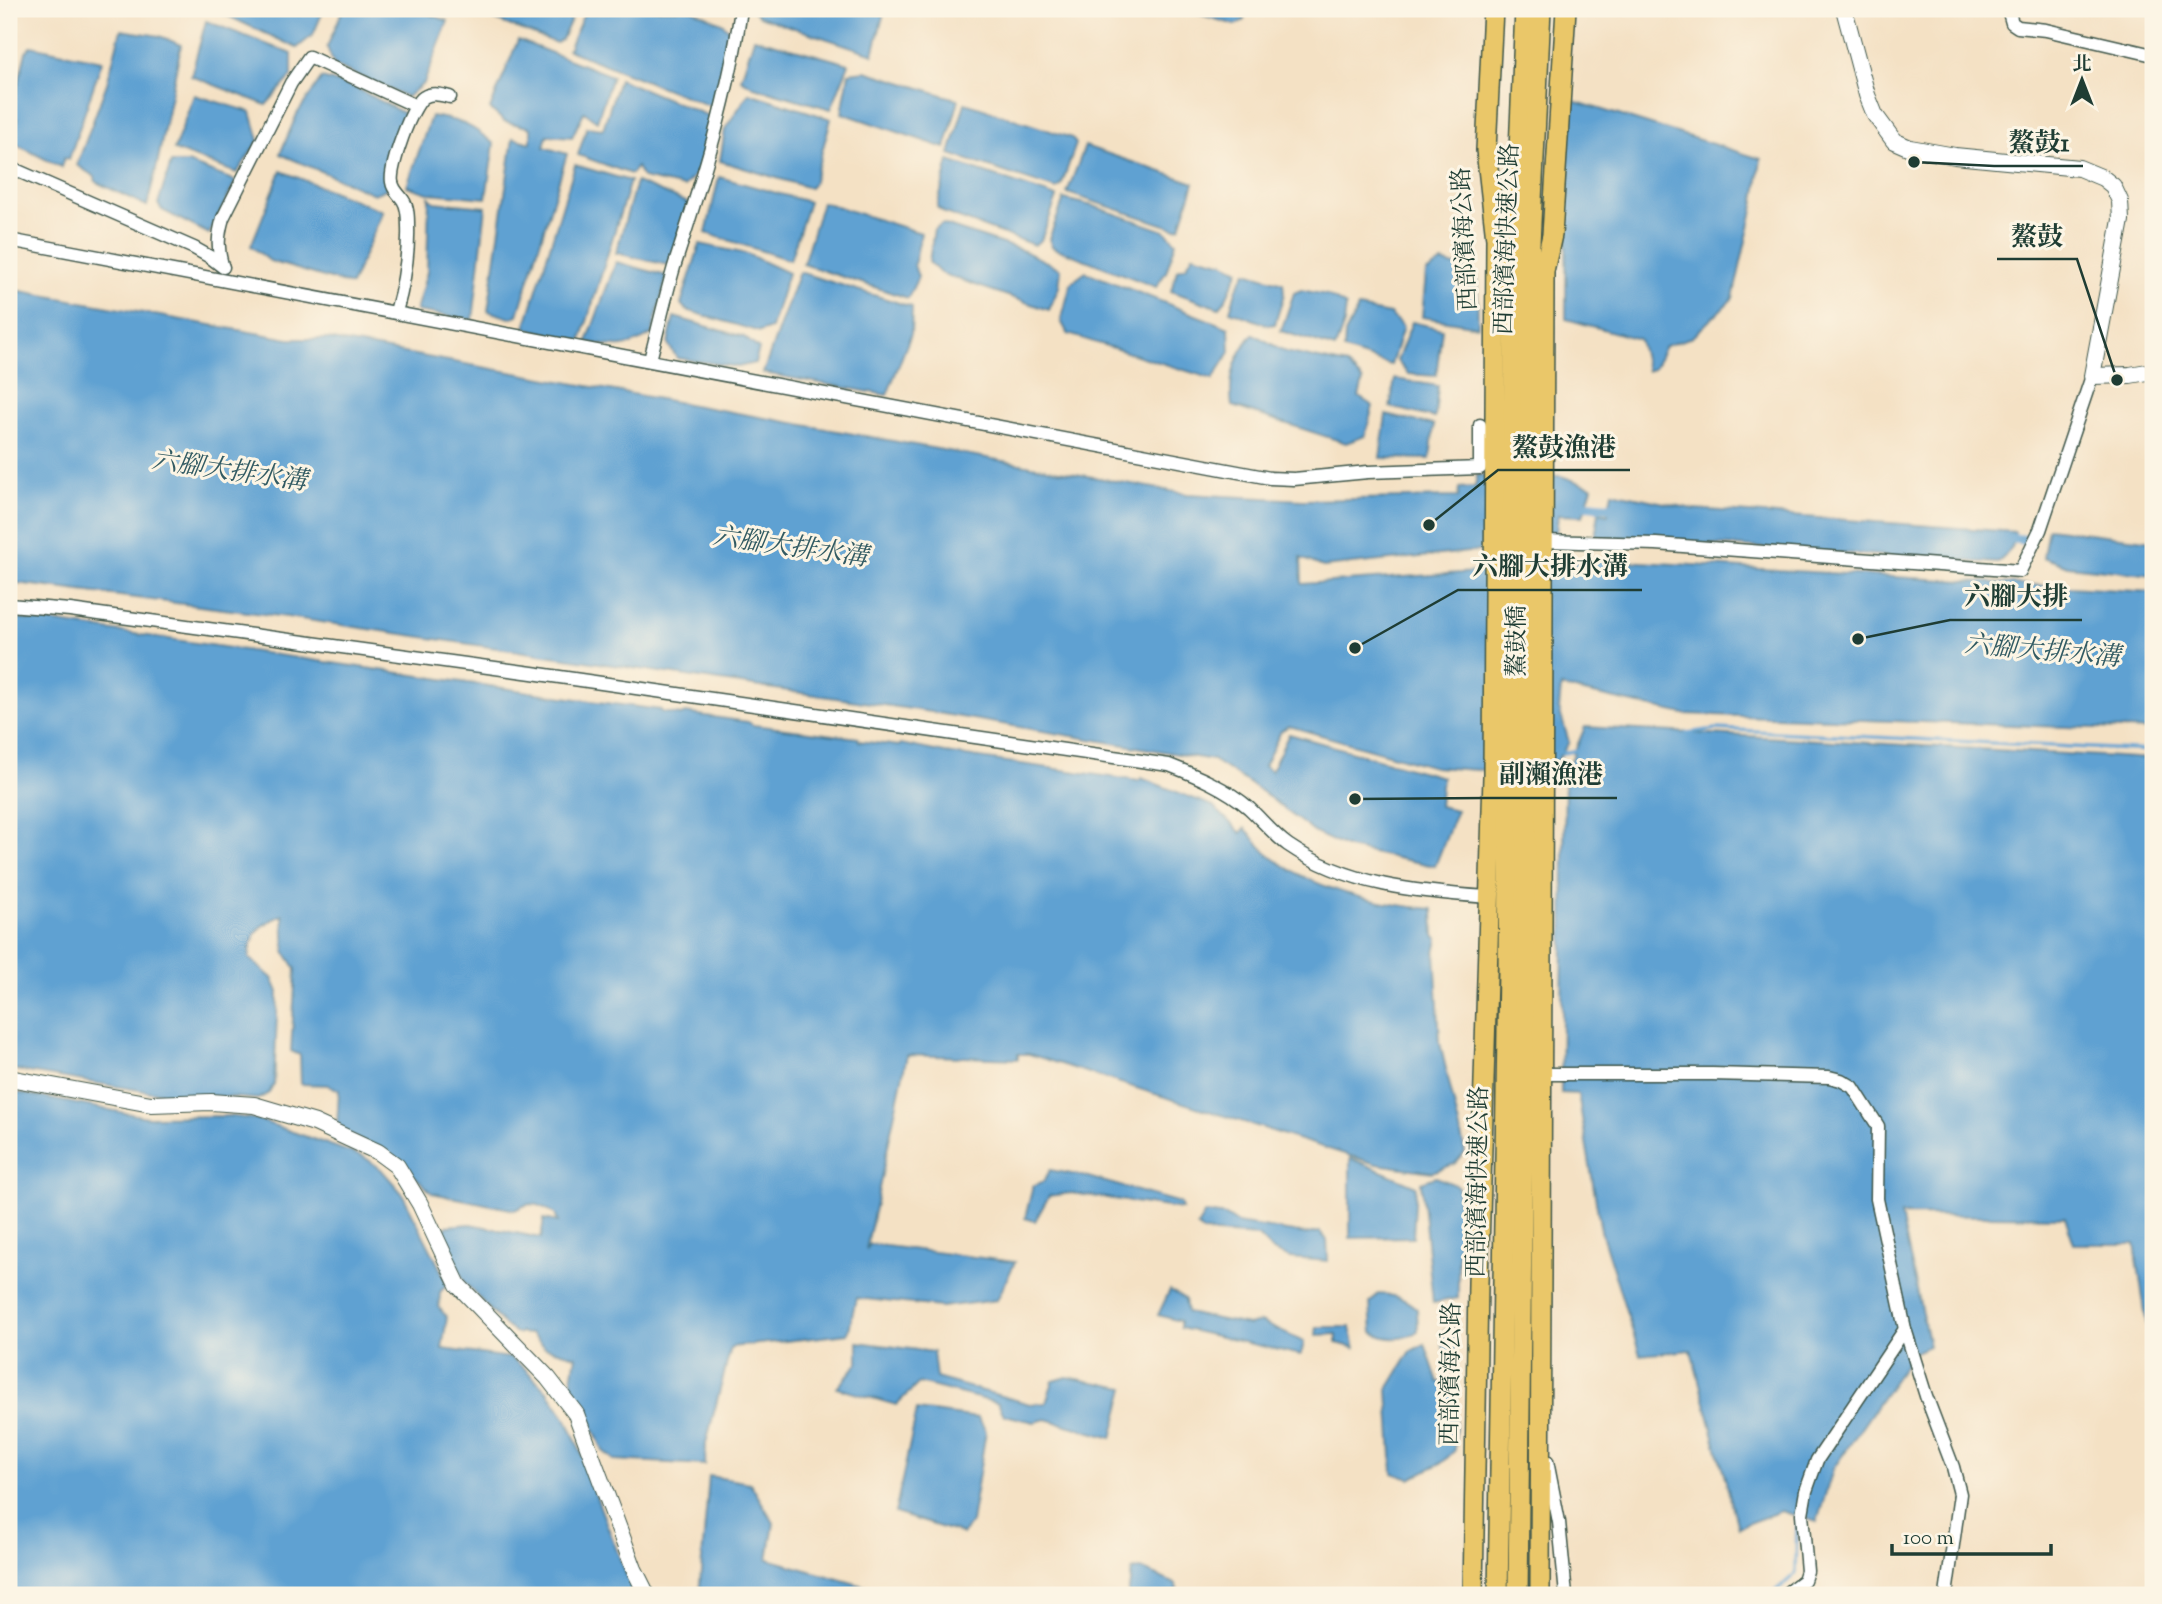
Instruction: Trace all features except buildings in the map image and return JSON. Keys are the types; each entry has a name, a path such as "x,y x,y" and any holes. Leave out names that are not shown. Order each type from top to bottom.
{"main road":[{"name":"西部濱海公路","path":"1493,9 1486,150 1521,466"},
{"name":"西部濱海快速公路","path":"1521,466 1515,245 1525,9"},
{"name":"西部濱海快速公路","path":"1521,466 1541,9"},
{"path":"1521,466 1544,271 1552,236 1566,9"},
{"name":"鰲鼓橋","path":"1521,466 1543,541 1542,1074"},
{"name":"鰲鼓橋","path":"1510,772 1521,466"},
{"name":"西部濱海公路","path":"1473,1595 1488,897 1510,772"},
{"name":"西部濱海快速公路","path":"1498,1595 1510,772"},
{"name":"西部濱海快速公路","path":"1510,772 1518,1595"},
{"path":"1540,1595 1542,1074"}],"street":[{"path":"650,360 674,269 699,192 741,9"},
{"path":"1543,541 1656,544 2020,570 2040,530 2092,376 2121,220 2117,191 2103,178 2079,168 1955,156 1910,148 1894,141 1875,115 1867,94 1844,9"},
{"path":"2008,9 2012,23 2018,27 2039,28 2153,55"},
{"path":"228,280 218,242 223,218 291,83 309,57 416,106"},
{"path":"396,312 406,262 408,226 405,202 398,195 391,180 403,136 416,106 421,99 432,94 450,97"},
{"path":"9,167 194,248 222,265"},
{"path":"9,240 1270,478 1294,479 1368,472 1480,468 1480,425"},
{"path":"2092,376 2130,375 2153,371"},
{"path":"9,605 83,612 518,671 1169,765 1208,780 1247,807 1286,844 1316,863 1351,877 1394,887 1436,894 1488,897"},
{"path":"1542,1074 1829,1077 1842,1080 1853,1087 1878,1126 1877,1199 1905,1329 1960,1494 1947,1595"},
{"path":"9,1078 151,1104 211,1102 254,1105 315,1123 378,1152 397,1166 420,1204 458,1285 548,1378 576,1414 634,1569 647,1595"},
{"path":"1784,1595 1804,1580 1807,1571 1802,1514 1806,1491 1817,1460 1905,1329"},
{"path":"1542,1435 1559,1522 1566,1595"}],"water":[{"path":"9,9 17,9 9,84"},
{"path":"213,9 324,9 313,35 297,48"},
{"path":"343,9 416,9 448,21 424,83 407,97 334,65 327,47"},
{"path":"466,9 576,9 562,39 556,43"},
{"path":"586,9 691,9 722,23 733,33 715,108 568,50"},
{"path":"752,9 885,9 873,54 758,16"},
{"path":"1182,9 1246,9 1244,20 1235,25"},
{"path":"206,21 292,54 292,76 266,105 191,76"},
{"path":"121,30 160,36 181,45 147,206 96,182 95,177 77,165 107,83"},
{"path":"754,38 849,64 831,109 754,87 741,79"},
{"path":"518,40 612,76 597,121 584,112 572,137 547,135 544,147 567,154 518,315 510,318 488,311 513,138 531,143 531,128 504,121 490,109"},
{"path":"31,46 102,61 69,159 64,158 61,167 9,141 18,120 11,113 26,52"},
{"path":"865,71 959,100 945,148 842,113 849,73"},
{"path":"322,78 356,88 407,115 386,189 374,194 280,154 297,114"},
{"path":"619,79 714,118 700,169 684,187 643,178 637,167 631,174 578,155 587,127 603,129"},
{"path":"749,93 831,119 810,188 720,161 725,129"},
{"path":"194,95 251,112 259,140 237,173 174,150"},
{"path":"1567,99 1761,159 1755,201 1733,298 1692,337 1665,346 1654,368 1647,371 1639,339 1566,319"},
{"path":"965,103 1072,138 1076,144 1061,186 1056,189 950,154"},
{"path":"431,116 465,124 494,144 486,198 428,193 407,186"},
{"path":"1085,146 1194,183 1180,227 1174,228 1067,193"},
{"path":"949,161 1057,197 1041,240 1034,245 945,213 937,207"},
{"path":"171,163 188,163 236,181 209,234 162,210 158,204"},
{"path":"575,165 630,181 581,341 525,328"},
{"path":"281,171 383,211 351,285 270,261 251,246"},
{"path":"719,177 809,202 790,260 706,233"},
{"path":"636,182 691,204 668,265 616,253"},
{"path":"429,197 434,202 486,207 473,320 416,311 427,272"},
{"path":"1064,199 1165,231 1176,242 1166,272 1156,287 1052,247 1049,239"},
{"path":"822,202 921,233 914,265 918,277 908,298 803,264"},
{"path":"942,224 1024,251 1061,269 1059,287 1049,310 940,273 929,262 934,229"},
{"path":"700,244 747,254 788,273 771,328 760,332 686,310 681,304"},
{"path":"1193,255 1225,263 1239,270 1219,308 1171,291 1177,270 1186,267"},
{"path":"616,262 667,276 652,334 635,343 621,346 587,342"},
{"path":"1442,262 1477,273 1478,326 1422,317 1426,273"},
{"path":"799,272 912,307 911,334 887,395 763,373"},
{"path":"1086,272 1229,328 1230,352 1213,379 1068,334 1061,321 1071,283"},
{"path":"1246,272 1283,283 1284,294 1275,324 1268,325 1230,311 1237,288"},
{"path":"9,289 289,339 327,339 1187,494 1303,500 1458,497 1459,488 1475,487 1477,475 1561,476 1592,487 1583,516 1558,515 1556,533 1478,551 1323,567 1301,558 1302,584 1565,566 1590,559 2153,592 2153,730 1684,714 1561,687 1559,709 1569,742 1552,768 1477,770 1434,767 1289,726 1281,731 1264,766 1271,771 1289,734 1442,777 1439,806 1457,810 1435,866 1348,848 1315,833 1261,791 1213,760 931,712 287,617 9,582"},
{"path":"1301,290 1327,295 1346,306 1344,324 1335,348 1281,331 1294,293"},
{"path":"1358,308 1390,314 1403,327 1391,365 1344,350 1345,334"},
{"path":"674,317 744,337 759,349 755,363 738,367 677,358 668,344"},
{"path":"1412,322 1442,329 1436,376 1408,374 1397,361"},
{"path":"1253,334 1286,352 1347,365 1363,381 1359,397 1373,406 1365,436 1346,443 1232,406 1234,368"},
{"path":"1395,379 1438,386 1435,418 1390,407"},
{"path":"1386,415 1434,425 1430,459 1380,458"},
{"path":"1612,492 1693,509 2015,532 2012,548 1998,563 1595,537 1599,512 1608,514"},
{"path":"2048,528 2153,541 2153,575 2068,566 2043,557"},
{"path":"9,618 53,622 681,715 685,713 748,722 753,725 858,738 859,741 899,746 901,744 945,753 1139,781 1141,778 1213,806 1241,833 1245,828 1266,852 1302,876 1368,899 1433,909 1434,936 1438,939 1435,952 1440,1043 1465,1152 1455,1164 1432,1172 1376,1164 1029,1054 1018,1054 1018,1059 907,1055 866,1250 870,1244 1015,1262 997,1300 941,1307 856,1298 848,1334 731,1347 706,1443 705,1465 614,1460 603,1451 582,1402 571,1385 576,1356 544,1347 532,1334 516,1333 504,1325 465,1283 442,1234 447,1226 470,1224 541,1238 544,1219 558,1222 555,1214 535,1204 515,1210 432,1193 406,1168 337,1127 339,1090 329,1085 301,1084 300,1055 291,1051 296,969 285,952 283,915 262,926 254,936 249,958 272,978 278,992 274,1084 269,1093 258,1099 151,1092 9,1069"},
{"path":"1585,727 2153,759 2153,1367 2135,1244 2074,1244 2065,1217 1901,1215 1929,1346 1913,1353 1833,1469 1817,1522 1781,1511 1738,1527 1691,1350 1640,1355 1601,1231 1578,1094 1561,1093 1565,775"},
{"path":"9,1091 147,1117 228,1116 256,1119 364,1157 381,1169 402,1193 448,1284 440,1292 439,1308 447,1317 442,1349 511,1358 548,1392 567,1420 591,1476 589,1478 634,1595 9,1595"},
{"path":"1350,1158 1416,1186 1413,1237 1350,1238"},
{"path":"1050,1170 1088,1177 1180,1203 1182,1209 1071,1193 1049,1196 1035,1221 1025,1218 1033,1186 1044,1181"},
{"path":"1436,1177 1458,1186 1458,1298 1433,1303 1421,1182"},
{"path":"1205,1213 1226,1216 1237,1223 1306,1234 1320,1232 1327,1240 1328,1261 1290,1258 1273,1251 1258,1236 1203,1232 1197,1226"},
{"path":"1170,1290 1185,1299 1187,1313 1248,1325 1261,1322 1304,1342 1301,1355 1180,1328 1180,1321 1158,1315"},
{"path":"1378,1294 1399,1298 1417,1309 1418,1331 1395,1338 1372,1332 1370,1303"},
{"path":"1317,1327 1350,1327 1355,1348 1337,1343 1337,1334 1316,1335"},
{"path":"1454,1327 1457,1370 1448,1368 1440,1332"},
{"path":"858,1342 933,1352 936,1378 1030,1404 1046,1403 1053,1381 1067,1377 1125,1388 1112,1438 1046,1419 1034,1422 1004,1415 998,1403 919,1383 896,1405 837,1388 858,1363"},
{"path":"1425,1344 1438,1382 1457,1384 1455,1450 1443,1462 1410,1479 1393,1473 1388,1389 1411,1351"},
{"path":"917,1410 978,1418 986,1431 971,1522 963,1534 895,1513"},
{"path":"709,1476 750,1483 774,1523 768,1559 895,1595 699,1595"},
{"path":"1141,1569 1176,1584 1179,1595 1128,1595 1132,1570"}],"waterway":[{"path":"1586,505 1621,508"},
{"path":"2000,537 2025,540"},
{"path":"1687,733 1716,729 2153,751"},
{"path":"1562,753 1579,750"},
{"path":"1772,1595 1796,1573 1797,1517"}],"place":[{"name":"鰲鼓1","path":"1914,162"},
{"name":"鰲鼓","path":"2117,380"},
{"name":"鰲鼓漁港","path":"1429,525"},
{"name":"六腳大排","path":"1858,639"},
{"name":"六腳大排水溝","path":"1355,648"},
{"name":"副瀨漁港","path":"1355,799"}]}
